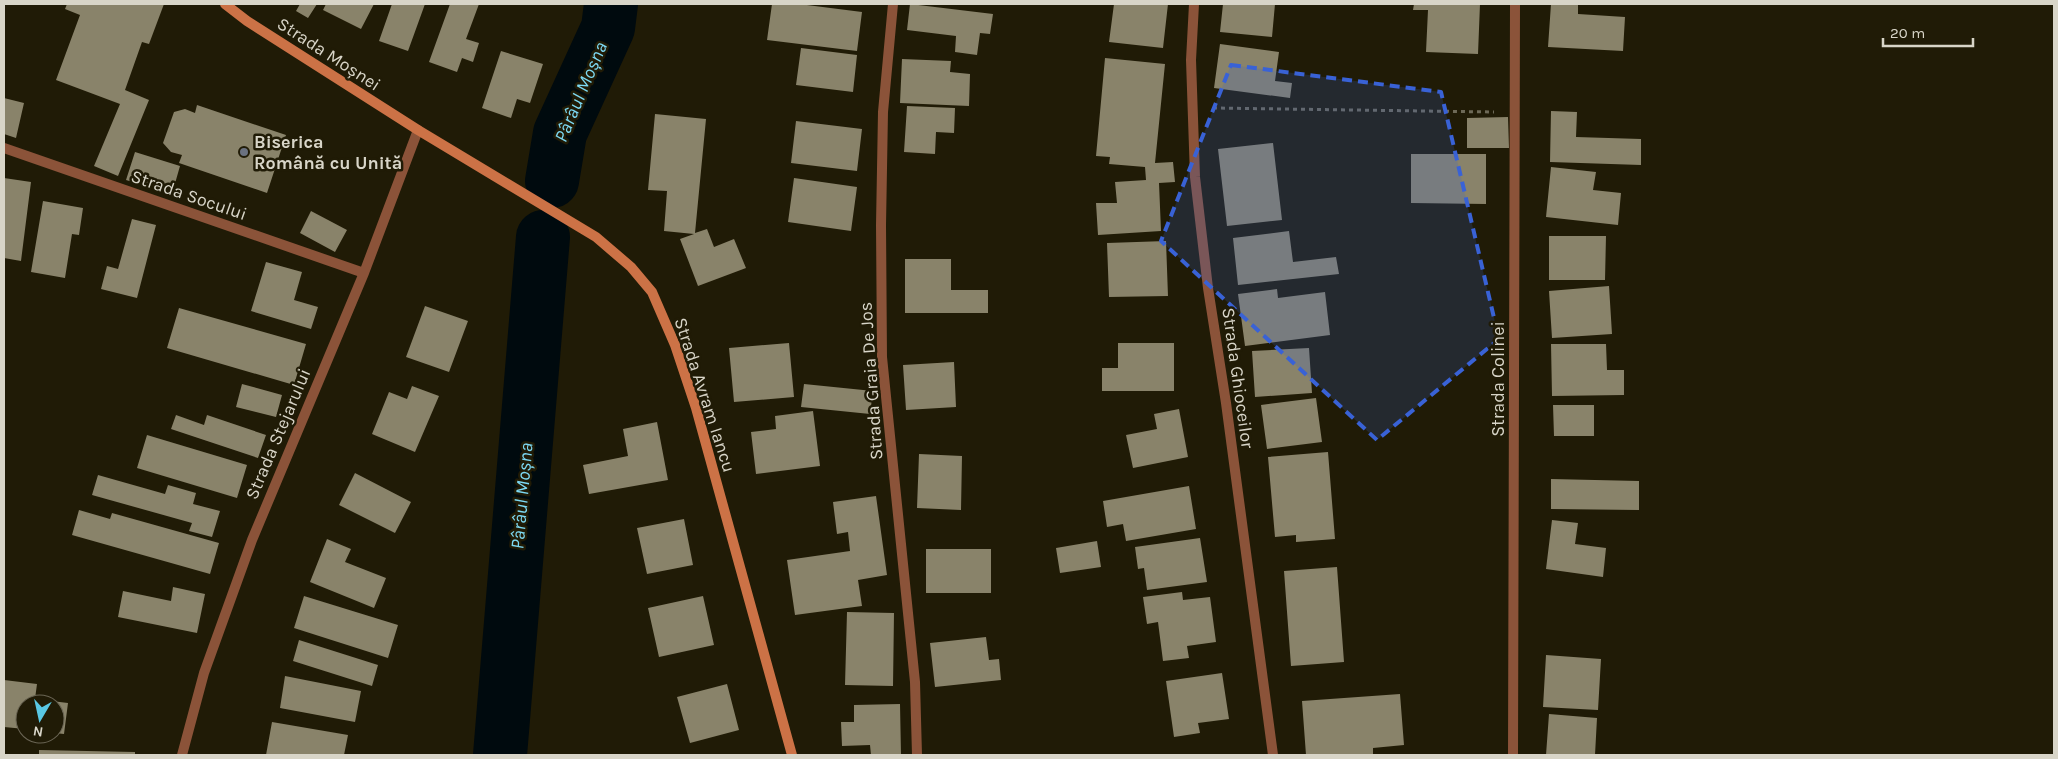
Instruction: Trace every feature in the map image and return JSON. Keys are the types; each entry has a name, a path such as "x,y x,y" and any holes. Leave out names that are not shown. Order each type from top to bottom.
{"main road":[{"name":"Strada Moșnei","path":"224,4 247,21 418,130"},
{"name":"Strada Avram Iancu","path":"418,130 596,238 631,267 652,292 675,345 696,408 792,755"}],"street":[{"name":"Strada Graia De Jos","path":"893,4 883,112 881,225 882,357 915,682 917,755"},
{"name":"Strada Ghioceilor","path":"1194,4 1191,60 1195,177 1208,288 1226,403 1273,755"},
{"name":"Strada Colinei","path":"1513,755 1516,4"},
{"name":"Strada Stejarului","path":"182,755 204,673 252,540 364,273 418,130"},
{"name":"Strada Socului","path":"4,148 364,273"}],"path":[{"path":"1192,108 1515,112"}],"highlighted area":[{"path":"1231,65 1441,92 1499,339 1377,440 1161,241"}],"building":[{"path":"67,4 164,4 149,44 142,42 125,90 149,100 118,176 94,166 120,104 56,80 80,15 65,9"},
{"path":"300,4 317,4 308,18 296,11"},
{"path":"326,4 374,4 361,29 323,10"},
{"path":"392,4 425,4 408,51 379,41"},
{"path":"450,4 479,4 466,39 479,43 473,62 462,58 457,72 429,62"},
{"path":"772,4 799,4 862,12 857,51 767,40"},
{"path":"910,4 993,14 990,34 980,33 977,55 955,52 956,36 907,30"},
{"path":"1114,4 1168,4 1163,48 1109,42"},
{"path":"1223,4 1275,4 1272,37 1220,32"},
{"path":"1414,4 1480,4 1478,54 1426,52 1428,10 1413,10"},
{"path":"1551,4 1578,4 1578,14 1625,17 1623,51 1548,47"},
{"path":"1220,44 1279,52 1275,81 1292,83 1290,98 1214,88"},
{"path":"801,48 857,55 853,92 796,85"},
{"path":"501,51 543,64 530,103 517,99 511,118 482,108"},
{"path":"1105,58 1165,64 1155,163 1173,162 1175,182 1159,183 1161,231 1098,235 1096,203 1117,203 1115,182 1146,180 1145,167 1109,164 1110,157 1096,156"},
{"path":"902,59 951,61 950,72 970,74 969,106 900,103"},
{"path":"4,98 24,103 16,138 4,134"},
{"path":"197,105 286,135 267,193 179,163 182,155 171,152 163,143 174,112 185,109 195,113"},
{"path":"907,106 955,108 954,133 936,132 935,154 904,152"},
{"path":"1551,111 1577,112 1576,137 1641,139 1641,165 1550,162"},
{"path":"655,114 706,119 695,233 707,229 714,247 734,239 746,268 698,286 680,239 694,234 664,231 667,191 648,190"},
{"path":"1508,117 1509,148 1467,148 1467,118"},
{"path":"796,121 862,129 857,171 791,163"},
{"path":"1273,143 1282,220 1227,226 1218,149"},
{"path":"135,152 180,166 172,194 126,180"},
{"path":"1411,154 1486,154 1486,204 1411,203"},
{"path":"1551,167 1596,172 1593,190 1621,193 1618,225 1546,217"},
{"path":"4,178 31,182 21,261 4,258"},
{"path":"794,178 857,187 851,231 788,222"},
{"path":"43,201 83,208 79,235 72,234 65,278 31,272"},
{"path":"311,211 347,230 335,252 300,233"},
{"path":"132,219 156,225 137,298 101,289 107,266 118,269"},
{"path":"1289,231 1293,262 1336,257 1339,274 1238,285 1233,238"},
{"path":"1549,236 1606,236 1605,280 1549,280"},
{"path":"1166,241 1168,296 1109,297 1107,243"},
{"path":"905,259 951,259 951,290 988,290 988,313 905,313"},
{"path":"266,262 302,272 294,300 318,307 311,329 251,311"},
{"path":"1609,286 1612,334 1552,338 1549,291"},
{"path":"1277,289 1278,298 1325,292 1330,335 1245,346 1238,294"},
{"path":"425,306 468,321 449,372 406,357"},
{"path":"179,308 306,344 294,385 167,348"},
{"path":"789,343 794,397 734,402 729,348"},
{"path":"1118,343 1174,343 1174,391 1102,391 1102,368 1118,368"},
{"path":"1551,344 1606,344 1607,370 1624,370 1624,395 1552,396"},
{"path":"1309,348 1312,393 1255,397 1252,351"},
{"path":"954,362 956,407 906,410 903,365"},
{"path":"242,384 282,395 276,417 236,407"},
{"path":"804,384 873,391 870,414 801,407"},
{"path":"412,386 439,396 415,452 372,434 389,392 407,399"},
{"path":"1316,398 1322,442 1267,449 1261,405"},
{"path":"1553,405 1594,405 1594,436 1554,436"},
{"path":"1179,409 1188,457 1133,468 1126,435 1157,429 1154,414"},
{"path":"813,411 820,466 756,474 751,432 776,429 775,416"},
{"path":"176,415 204,425 207,415 266,435 258,458 171,429"},
{"path":"657,422 668,480 589,494 583,465 628,456 623,429"},
{"path":"147,435 247,465 237,498 137,468"},
{"path":"1328,452 1335,539 1296,542 1296,535 1275,537 1268,457"},
{"path":"919,454 962,456 961,510 917,508"},
{"path":"355,473 411,502 395,533 339,505"},
{"path":"98,475 165,494 168,485 196,493 193,504 220,511 212,537 189,531 192,523 92,495"},
{"path":"1551,479 1639,481 1639,510 1551,509"},
{"path":"1189,486 1196,529 1126,541 1123,524 1107,527 1103,501"},
{"path":"876,496 887,575 858,580 862,606 795,615 787,560 850,551 848,532 837,534 833,502"},
{"path":"79,510 110,519 112,513 219,543 210,574 72,535"},
{"path":"684,519 693,565 647,574 637,528"},
{"path":"1552,520 1578,523 1575,544 1606,548 1603,577 1546,569"},
{"path":"1200,538 1207,582 1147,590 1144,568 1138,569 1135,547"},
{"path":"327,539 351,549 345,562 386,578 374,608 310,582"},
{"path":"1097,541 1101,567 1060,573 1056,548"},
{"path":"926,549 991,549 991,593 926,593"},
{"path":"1337,567 1344,662 1291,666 1284,571"},
{"path":"173,587 205,594 197,633 118,617 123,591 171,601"},
{"path":"1182,592 1183,600 1210,597 1216,642 1187,646 1189,658 1163,661 1158,622 1147,624 1143,597"},
{"path":"304,596 398,625 388,658 294,628"},
{"path":"703,596 714,645 659,657 648,608"},
{"path":"847,612 894,613 893,686 845,685"},
{"path":"986,637 989,660 999,659 1001,680 935,687 930,643"},
{"path":"299,640 378,665 372,686 293,661"},
{"path":"1546,655 1601,659 1598,710 1543,707"},
{"path":"1222,673 1229,719 1198,723 1200,733 1174,737 1166,681"},
{"path":"285,676 361,691 355,722 280,708"},
{"path":"4,680 37,684 36,694 15,694 15,728 4,727"},
{"path":"727,684 739,730 690,743 677,697"},
{"path":"1400,694 1404,745 1373,748 1373,755 1306,755 1302,701"},
{"path":"65,703 68,703 65,726"},
{"path":"900,704 901,755 871,755 870,745 842,746 841,722 854,722 854,705"},
{"path":"1549,714 1597,718 1595,755 1546,755"},
{"path":"272,722 348,735 344,755 266,755"},
{"path":"39,750 135,752 135,755 39,755"}],"waterway":[{"name":"Pârâul Moșna","path":"552,181 560,133 608,28 611,4"},
{"name":"Pârâul Moșna","path":"500,755 543,237"}],"place":[{"name":"Biserica Română cu Unită","path":"244,152"}]}
